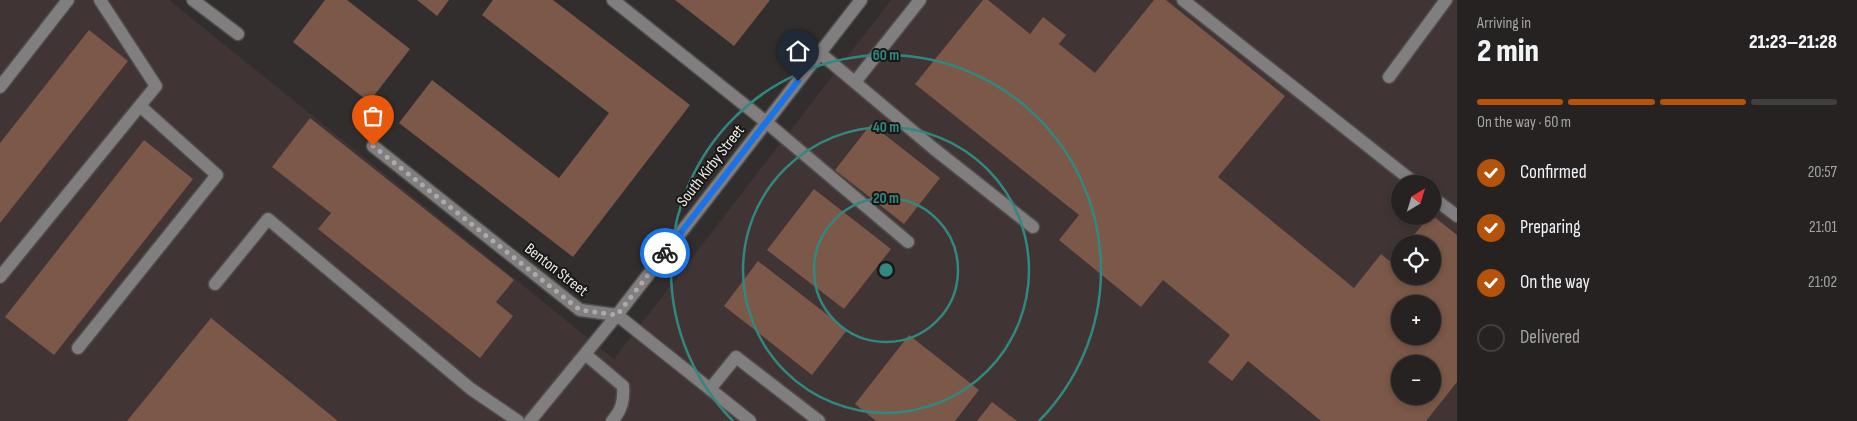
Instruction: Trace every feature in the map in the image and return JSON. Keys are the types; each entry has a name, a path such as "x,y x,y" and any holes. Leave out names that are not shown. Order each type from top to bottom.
{"street":[{"path":"0,87 68,0"},
{"path":"0,277 156,86 100,0"},
{"path":"193,0 238,34"},
{"path":"613,0 766,122 908,242"},
{"name":"South Kirby Street","path":"530,421 617,315 861,0"},
{"path":"855,82 920,0"},
{"path":"1183,0 1405,175"},
{"path":"1390,77 1446,0"},
{"path":"820,53 933,148 1033,227"},
{"path":"78,348 217,176 140,106"},
{"name":"Benton Street","path":"373,146 580,310 617,315"},
{"path":"1441,204 1457,216"},
{"path":"215,284 268,219 471,389 518,421"},
{"path":"617,315 750,421"},
{"path":"585,354 623,386 624,399 618,414 612,421"},
{"path":"710,389 736,357 819,421"}],"shaded area":[{"path":"0,0 169,0 614,359 891,0 1457,0 1457,421 0,421"}],"building":[{"path":"325,0 347,0 410,49 369,102 293,42"},
{"path":"417,0 449,0 437,16"},
{"path":"493,0 553,0 690,105 573,257 399,123 432,80 559,178 609,113 482,15"},
{"path":"675,0 770,0 734,46"},
{"path":"983,0 988,0 1030,34 1043,17 1066,35 1059,44 1095,73 1154,0 1166,0 1285,96 1218,177 1354,288 1381,254 1391,262 1391,285 1441,285 1441,235 1414,235 1422,225 1441,225 1441,222 1457,235 1457,382 1441,402 1441,355 1391,355 1391,405 1439,405 1426,421 1321,421 1248,361 1232,381 1208,362 1230,335 1163,280 1141,307 1059,240 1079,215 915,84"},
{"path":"89,30 128,61 0,223 0,143"},
{"path":"310,118 514,280 496,302 513,316 480,358 318,229 331,213 272,167"},
{"path":"871,124 940,178 904,224 835,170"},
{"path":"144,140 193,179 54,355 5,317"},
{"path":"814,189 891,249 844,309 767,250"},
{"path":"758,261 847,330 812,375 724,306"},
{"path":"211,318 338,421 127,421"},
{"path":"909,335 979,390 955,421 876,421 855,404"},
{"path":"992,402 1017,421 977,421"}],"way so far":[{"path":"373,146 580,310 617,315 665,253"}],"route":[{"path":"665,253 798,81"}]}
